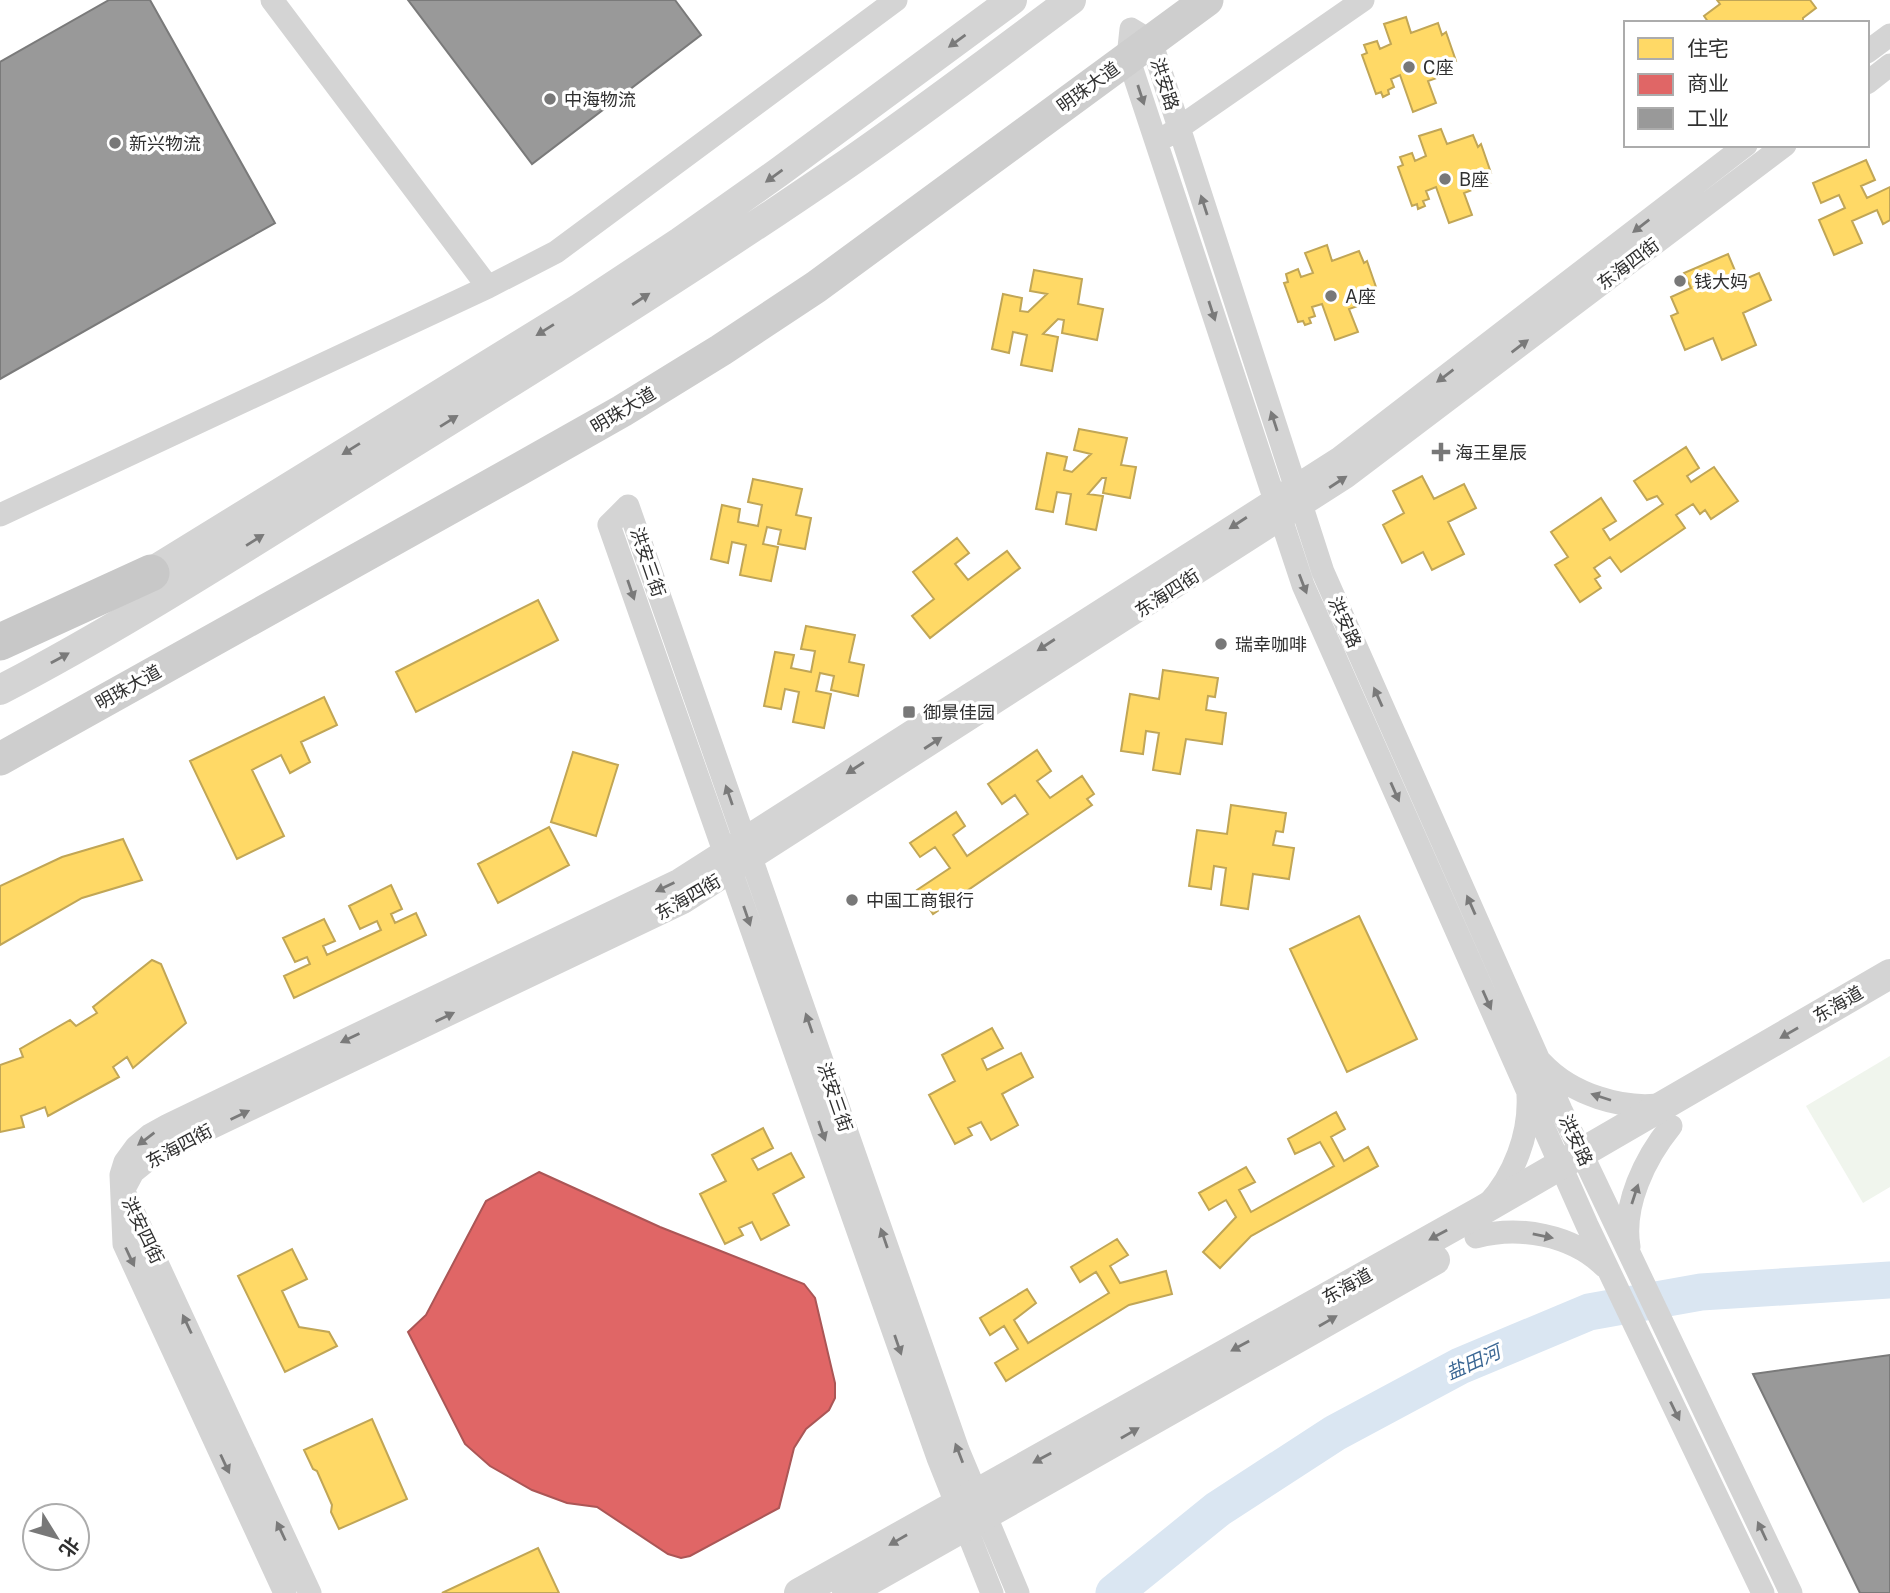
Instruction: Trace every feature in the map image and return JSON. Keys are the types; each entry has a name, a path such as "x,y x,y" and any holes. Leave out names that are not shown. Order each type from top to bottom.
{"main road":[{"name":"明珠大道","path":"0,758 516,471 622,411 721,350 816,287 1137,42 1170,0"},
{"name":"明珠大道","path":"0,735 506,452 710,332 1137,42 1207,0"},
{"path":"0,642 151,573"}],"street":[{"path":"272,0 488,287"},
{"path":"0,515 488,287 556,251 896,0"},
{"path":"0,657 151,573 580,308 779,172 1012,0"},
{"path":"0,690 61,658 164,597 697,263 840,169 1071,0"},
{"path":"1157,143 1363,0"},
{"path":"1869,51 1890,35"},
{"name":"洪安路","path":"1137,42 1180,128 1323,572 1538,1057 1613,1280 1763,1593"},
{"name":"洪安路","path":"1137,42 1157,143 1303,586 1528,1091 1637,1269 1791,1593"},
{"path":"1869,81 1890,65"},
{"name":"东海四街","path":"124,1190 121,1175 125,1162 136,1147 150,1135 679,880 728,862 1278,509 1298,496 1338,458 1743,147"},
{"name":"东海四街","path":"1298,496 1346,477 1782,147"},
{"name":"洪安三街","path":"992,1593 971,1511 958,1450 628,506 609,525 938,1458 971,1511 1018,1593"},
{"name":"东海道","path":"1670,1114 1890,974"},
{"name":"东海道","path":"847,1593 971,1511 1670,1114 1890,998"},
{"path":"1538,1057 1560,1078 1593,1095 1670,1114 1647,1163 1631,1207 1628,1233 1637,1269"},
{"path":"1528,1091 1526,1122 1516,1161 1478,1224 1488,1234 1514,1232 1552,1238 1586,1252 1613,1280"},
{"name":"洪安四街","path":"124,1190 124,1244 285,1593"},
{"name":"洪安四街","path":"124,1190 310,1593"},
{"name":"东海道","path":"799,1593 971,1511"}],"shaded area":[{"path":"1890,1056 1890,1187 1863,1203 1806,1106"}],"building: 住宅":[{"path":"1717,0 1810,0 1816,8 1803,18 1803,21 1708,21 1704,16 1720,4"},
{"name":"C座","path":"1406,17 1411,33 1438,23 1442,35 1446,32 1456,61 1451,63 1454,72 1428,81 1436,103 1413,112 1400,75 1391,79 1394,87 1388,90 1389,94 1383,97 1381,92 1376,94 1362,55 1367,53 1364,45 1377,41 1380,49 1391,44 1384,24"},
{"name":"B座","path":"1441,129 1447,144 1473,135 1478,147 1481,144 1491,173 1486,175 1490,183 1464,193 1472,215 1449,223 1436,187 1426,191 1429,199 1423,201 1425,206 1418,209 1417,204 1412,206 1398,167 1403,165 1400,157 1412,153 1415,161 1426,156 1419,136"},
{"path":"1866,160 1875,180 1861,186 1867,198 1890,187 1890,220 1883,224 1877,210 1852,221 1862,243 1834,255 1819,220 1845,208 1839,195 1821,203 1813,183"},
{"name":"A座","path":"1327,245 1332,261 1359,251 1364,263 1367,261 1377,290 1372,292 1375,300 1349,309 1358,332 1335,340 1322,304 1312,307 1315,316 1309,318 1311,323 1305,325 1303,321 1298,322 1284,283 1288,282 1286,274 1298,269 1301,277 1313,273 1305,253"},
{"path":"1728,254 1736,273 1726,278 1731,290 1740,286 1738,282 1759,273 1771,300 1743,313 1756,345 1722,360 1713,338 1685,350 1671,316 1678,313 1671,297 1691,288 1684,273"},
{"path":"1034,270 1082,279 1078,304 1103,309 1097,340 1062,333 1064,320 1058,319 1043,334 1058,337 1052,371 1021,365 1027,335 1013,332 1009,353 992,349 1003,294 1022,298 1020,311 1028,312 1047,294 1030,291"},
{"path":"1079,429 1127,438 1121,465 1136,467 1130,498 1103,493 1106,478 1102,478 1088,494 1103,496 1096,530 1066,524 1071,494 1057,492 1053,512 1036,509 1047,453 1067,457 1064,470 1072,472 1091,454 1074,450"},
{"path":"1686,447 1699,468 1687,476 1691,482 1714,467 1738,501 1711,519 1705,510 1700,514 1693,504 1676,515 1685,528 1621,572 1610,557 1594,568 1600,576 1595,579 1601,588 1580,602 1555,565 1568,557 1551,532 1601,498 1616,521 1603,529 1610,540 1663,504 1657,496 1647,500 1634,481"},
{"path":"1422,476 1434,499 1464,484 1476,508 1448,522 1464,554 1432,570 1423,552 1402,563 1383,525 1404,513 1393,491"},
{"path":"753,479 802,489 796,515 811,518 805,549 778,544 781,530 767,527 763,544 778,547 771,581 740,575 746,545 732,542 728,563 711,559 722,505 740,509 738,522 758,526 762,505 748,502"},
{"path":"957,538 969,553 955,564 968,580 1007,551 1020,568 930,638 912,616 934,599 913,572"},
{"path":"538,600 558,640 416,712 396,672"},
{"path":"806,626 855,635 849,662 864,665 858,696 831,690 834,676 820,673 816,691 831,694 824,728 793,722 799,692 785,689 781,709 764,706 775,652 794,655 791,668 811,672 815,651 801,649"},
{"path":"1163,670 1218,678 1215,697 1208,696 1206,710 1226,713 1222,744 1186,739 1180,774 1153,770 1159,733 1146,731 1143,754 1121,751 1130,694 1159,699"},
{"path":"324,697 337,725 301,742 310,762 290,773 281,755 252,770 284,836 237,859 190,761"},
{"path":"1037,750 1051,771 1037,781 1050,798 1082,776 1094,794 1087,799 1092,805 933,914 917,890 950,868 935,847 920,857 910,843 956,812 965,826 953,835 967,856 1028,814 1015,795 1002,804 988,784"},
{"path":"573,752 618,765 596,836 551,822"},
{"path":"1231,805 1286,813 1283,832 1276,831 1273,845 1294,848 1289,879 1253,874 1248,909 1221,905 1226,868 1214,866 1211,889 1189,886 1197,830 1227,834"},
{"path":"549,827 569,865 498,903 478,864"},
{"path":"123,839 142,880 82,898 0,945 0,886 62,857"},
{"path":"391,885 402,909 391,914 395,923 416,913 426,935 294,998 284,976 310,964 307,957 295,962 283,938 324,919 335,941 323,946 327,955 381,930 377,921 360,929 349,906"},
{"path":"1359,916 1417,1039 1347,1072 1290,949"},
{"path":"152,960 161,964 186,1023 133,1068 127,1057 113,1067 119,1077 48,1116 45,1107 21,1116 24,1127 0,1132 0,1065 23,1057 20,1049 70,1020 76,1026 97,1013 93,1007"},
{"path":"992,1028 1003,1048 982,1059 987,1070 1021,1053 1033,1077 1002,1094 1018,1125 991,1140 981,1122 968,1128 972,1135 955,1144 929,1095 955,1081 942,1055"},
{"path":"1336,1112 1345,1129 1331,1137 1344,1161 1368,1147 1378,1166 1251,1236 1220,1268 1203,1252 1236,1217 1226,1200 1209,1210 1199,1193 1246,1167 1255,1182 1239,1190 1251,1212 1334,1166 1320,1142 1295,1154 1288,1139"},
{"path":"763,1128 773,1148 752,1159 758,1170 791,1153 804,1177 773,1194 789,1225 761,1240 752,1222 739,1228 743,1235 725,1244 700,1194 726,1181 712,1155"},
{"path":"1117,1239 1128,1255 1110,1266 1120,1283 1166,1271 1172,1294 1129,1305 1006,1381 995,1363 1018,1349 1004,1326 990,1335 980,1318 1027,1289 1036,1303 1014,1320 1028,1343 1109,1293 1096,1272 1080,1282 1071,1267"},
{"path":"292,1249 307,1279 282,1291 299,1327 329,1332 337,1346 285,1372 238,1276"},
{"path":"372,1419 407,1499 339,1529 317,1471 313,1469 304,1450"},
{"path":"538,1548 559,1593 442,1593"}],"building: 商业":[{"path":"539,1172 660,1227 804,1284 815,1298 835,1383 835,1398 829,1410 806,1429 794,1448 779,1508 690,1556 681,1558 668,1554 597,1507 567,1503 532,1490 490,1466 465,1444 408,1332 426,1315 486,1201"}],"building: 工业":[{"name":"新兴物流","path":"109,0 150,0 275,223 0,379 0,62"},
{"name":"中海物流","path":"408,0 675,0 701,35 532,164"},
{"path":"1890,1355 1890,1593 1860,1593 1753,1374"}],"waterway":[{"name":"盐田河","path":"1114,1593 1218,1509 1335,1433 1460,1366 1589,1312 1701,1292 1890,1280"}],"place":[{"name":"C座","path":"1409,67"},
{"name":"中海物流","path":"550,99"},
{"name":"新兴物流","path":"115,143"},
{"name":"B座","path":"1445,179"},
{"name":"钱大妈","path":"1680,281"},
{"name":"A座","path":"1331,296"},
{"name":"海王星辰","path":"1441,452"},
{"name":"瑞幸咖啡","path":"1221,644"},
{"name":"御景佳园","path":"909,712"},
{"name":"中国工商银行","path":"852,900"}]}
